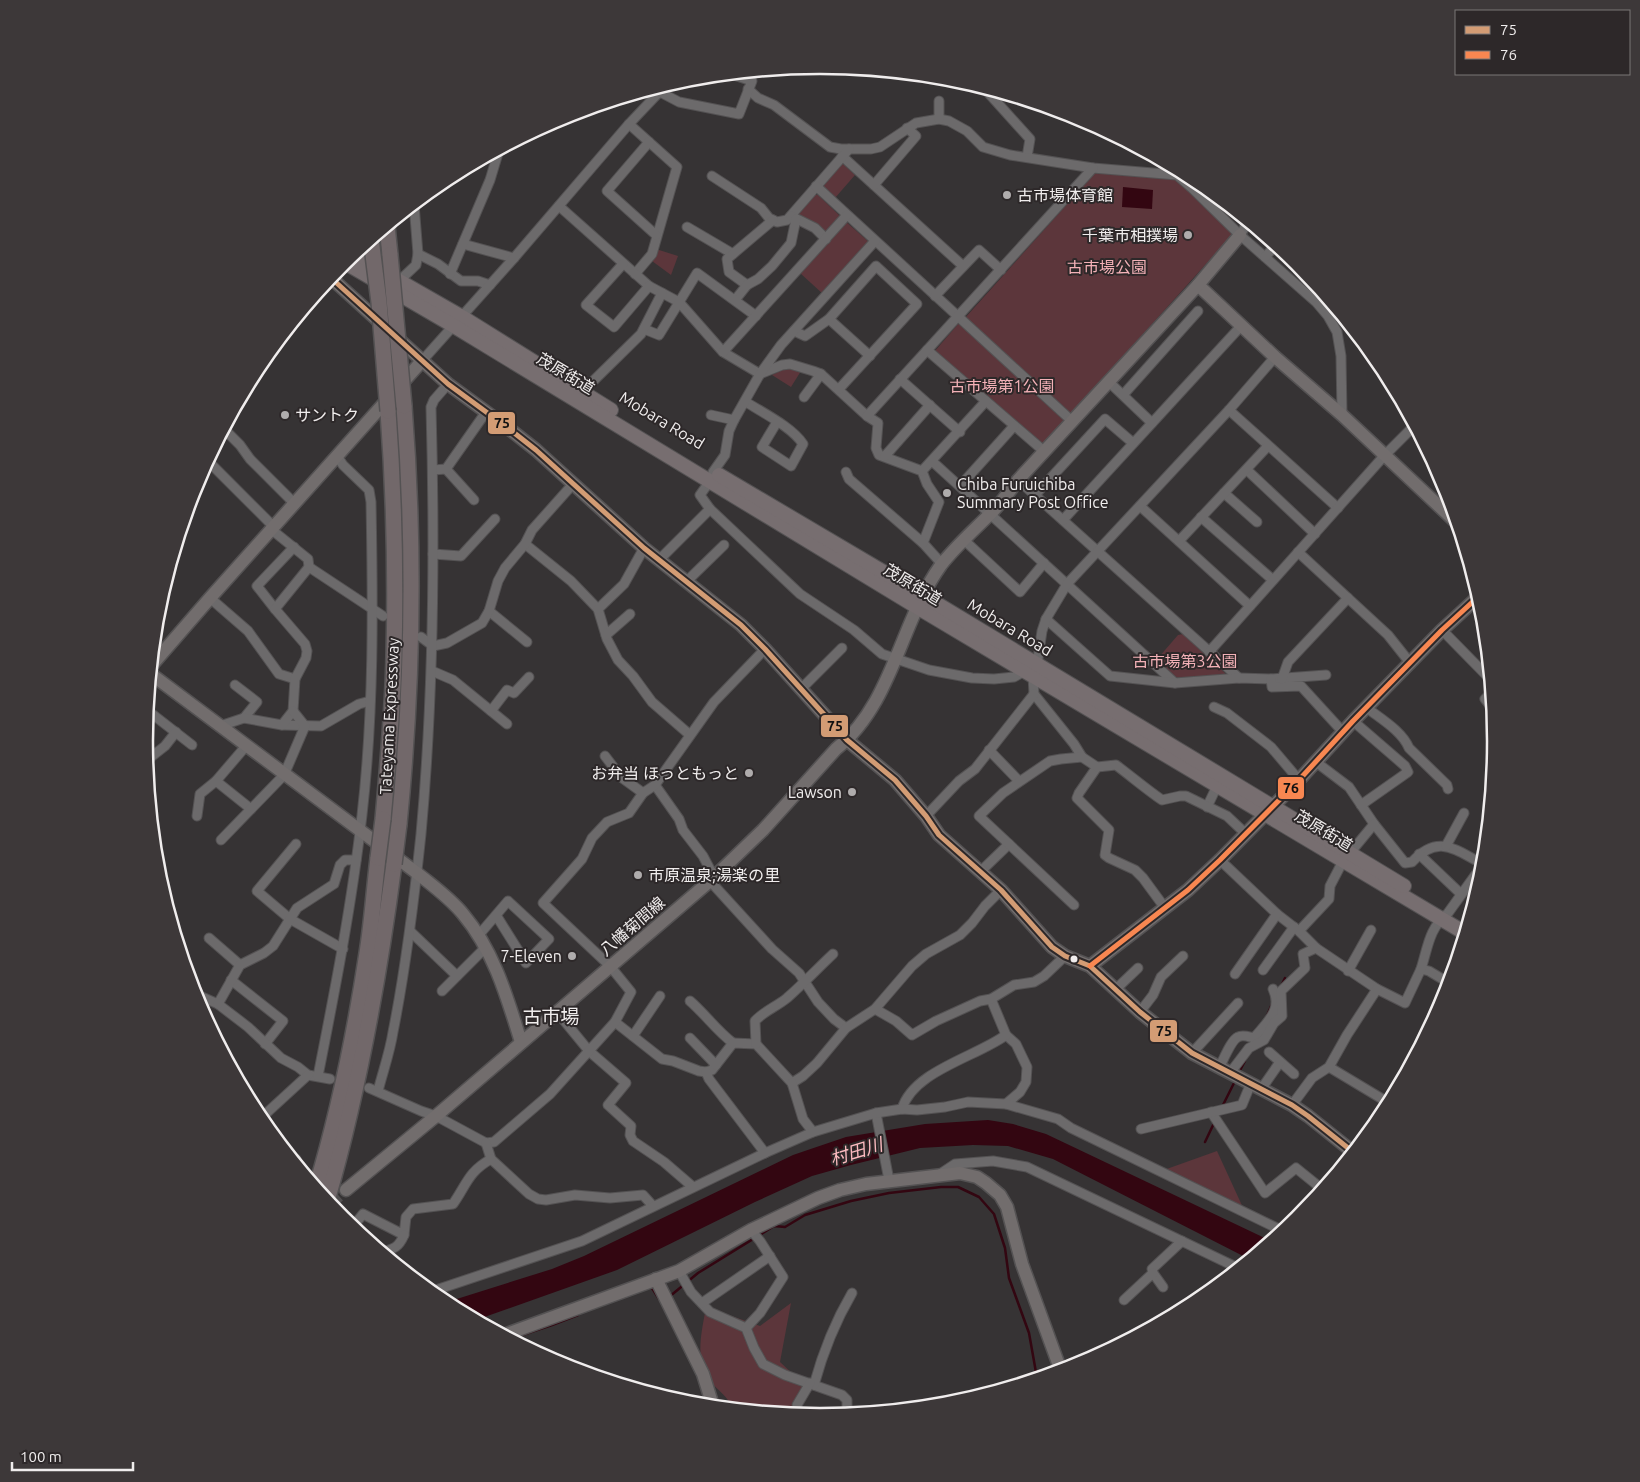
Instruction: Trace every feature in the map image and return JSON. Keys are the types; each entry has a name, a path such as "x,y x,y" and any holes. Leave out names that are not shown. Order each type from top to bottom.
{"highway":[{"name":"Tateyama Expressway","path":"329,1193 368,1032 381,957 399,824 407,724 412,582 407,450 388,233"},
{"name":"Tateyama Expressway","path":"318,1181 354,1029 367,950 383,819 392,702 395,587 392,473 373,246"}],"main road":[{"name":"Mobara Road","path":"359,258 399,281 458,322 582,392 712,476 1032,671 1444,916 1462,922"},
{"name":"茂原街道","path":"351,266 458,322 712,476"},
{"path":"1032,671 1217,786 1269,811"},
{"path":"1444,916 1460,929"}],"street":[{"path":"667,92 679,102 740,114 752,81 743,78"},
{"path":"748,89 758,98 774,105 830,147 841,149 871,149 880,147 916,123 939,119 966,131 983,147 1010,155 1093,168 1173,175"},
{"path":"158,658 458,322 629,124 658,94"},
{"path":"991,96 1030,139 1027,157"},
{"path":"939,101 939,119"},
{"path":"629,124 676,167 652,254 635,274"},
{"path":"874,185 916,136 907,128"},
{"path":"649,142 607,191 656,235"},
{"path":"735,300 747,285 758,279 772,266 791,242 793,218 816,186 849,149"},
{"path":"842,156 964,266"},
{"path":"450,274 490,180 497,157"},
{"path":"867,416 1093,168"},
{"path":"712,176 761,208 773,220 777,222 793,218 815,228 826,239"},
{"path":"1186,183 1240,235 1317,303 1328,316 1337,332 1341,356 1342,415"},
{"path":"816,186 1073,422"},
{"path":"560,206 649,286 679,302 723,352 760,374"},
{"path":"399,281 416,265 418,254 415,212"},
{"path":"723,352 847,215"},
{"path":"747,285 730,272 727,259 773,220"},
{"path":"687,227 733,254"},
{"path":"1240,235 1245,227"},
{"name":"八幡菊間線","path":"346,1190 436,1116 712,879 763,830 856,729 881,690 921,602 942,564 991,514 1018,480 1198,285 1240,235"},
{"path":"876,241 781,345 760,374 729,431 725,455 700,495 710,509 800,594 854,630 882,654 929,670 972,678 994,679 1032,671"},
{"path":"463,244 514,258"},
{"path":"935,296 978,250 1001,270"},
{"path":"1265,257 1272,250"},
{"path":"418,254 438,264 461,281 478,281 490,285"},
{"path":"623,264 586,305 614,327 649,286"},
{"path":"794,331 805,336 829,319 876,266 917,304 839,389"},
{"path":"644,329 659,336 697,273 756,316"},
{"path":"906,294 919,281"},
{"path":"336,282 422,362 448,384 536,450 644,548 741,626 765,649 847,740 895,780 926,816 939,835 1001,890 1052,947 1065,956 1090,966 1140,1012 1192,1053 1292,1105 1348,1148"},
{"path":"1198,285 1275,358 1342,415 1447,514"},
{"path":"582,392 642,334 662,293"},
{"path":"1123,395 1198,312"},
{"path":"829,319 870,356"},
{"path":"1063,520 1242,325"},
{"path":"1155,331 1170,342"},
{"path":"927,350 1045,452"},
{"path":"1246,834 1226,816 1186,796 1162,800 1138,784 1116,765 1097,767 1082,757 1074,744 1034,694 1032,671 1046,619 1067,584 1275,358"},
{"path":"760,374 782,365 790,364 821,374 867,416 878,423 876,448 879,455 922,472 927,484 939,502 923,543"},
{"path":"804,397 821,374"},
{"path":"900,378 960,432"},
{"path":"1109,382 1152,423"},
{"path":"448,384 434,400 431,407 433,646 429,734 411,932 393,1034 374,1089 436,1116 486,1143 494,1142 550,1094 615,1022 632,992 610,966 543,903 582,859 592,838 607,822 629,813 643,793 656,785 714,702 765,649"},
{"path":"922,472 986,401"},
{"path":"746,402 777,422 798,436 803,444 791,466 762,447 777,422"},
{"path":"885,456 930,405"},
{"path":"1229,410 1338,508"},
{"path":"446,469 486,412"},
{"path":"711,415 734,420"},
{"path":"1034,495 1105,419 1133,443"},
{"path":"960,486 1014,426"},
{"path":"1209,652 1384,456 1410,430"},
{"path":"228,433 250,459 295,504"},
{"path":"1179,542 1268,446"},
{"path":"318,1076 343,949 360,831 370,701 373,609 372,502 369,490 343,465 337,456"},
{"path":"933,462 1175,683"},
{"path":"213,466 273,528 308,559 309,567 275,609"},
{"path":"433,470 446,469"},
{"path":"446,469 474,500"},
{"path":"1246,470 1315,534"},
{"path":"846,472 849,479 923,543 942,564"},
{"path":"1018,480 1239,678"},
{"path":"421,637 433,646 447,643 482,622 489,611 498,580 505,568 525,544 532,530 573,484"},
{"path":"1224,493 1257,522"},
{"path":"1140,506 1250,606"},
{"path":"659,560 710,509"},
{"path":"1202,517 1273,580"},
{"path":"433,554 461,556 495,519"},
{"path":"964,540 1020,592 1044,563"},
{"path":"525,544 571,581 598,609 606,635 618,660 633,676 652,702 690,735"},
{"path":"687,581 724,545"},
{"path":"282,725 293,711 294,679 306,658 307,651 305,644 258,586 294,547"},
{"path":"598,609 624,584 644,548"},
{"path":"1298,552 1388,635 1411,664"},
{"path":"309,567 383,616"},
{"path":"210,598 248,631 279,674 294,679"},
{"path":"1282,679 1288,662 1348,598"},
{"path":"1090,966 1188,890 1220,860 1299,780 1342,732 1411,664 1442,630 1472,602"},
{"path":"489,611 527,642"},
{"path":"606,635 630,614"},
{"path":"1046,619 1110,676 1175,683 1239,678 1282,679 1326,675"},
{"path":"1442,630 1484,673"},
{"path":"801,689 842,648"},
{"path":"432,670 453,680 506,724"},
{"path":"491,711 507,690 514,693 529,677"},
{"path":"156,678 438,889 463,914 495,964 521,1042"},
{"path":"1271,679 1272,687 1301,686 1342,732"},
{"path":"235,685 257,702 244,718"},
{"path":"926,816 959,781 975,768 1034,694"},
{"path":"220,726 244,718 282,725 321,726 359,704 370,701"},
{"path":"1214,707 1227,713 1271,747 1299,780"},
{"path":"1367,708 1393,728 1407,743 1409,748 1448,788"},
{"path":"293,711 305,726"},
{"path":"154,715 192,745"},
{"path":"1353,721 1405,766 1408,772 1361,805"},
{"path":"221,840 284,775 305,726"},
{"path":"153,755 165,746 176,732"},
{"path":"197,816 200,794 216,781 246,746"},
{"path":"989,750 1019,781"},
{"path":"604,756 621,777 643,793"},
{"path":"1074,906 979,816 1003,793 1050,762 1082,757"},
{"path":"1316,762 1349,787 1374,824 1405,863 1412,862 1419,854 1434,846 1446,846 1476,859"},
{"path":"1097,767 1077,798 1109,830 1106,855 1135,870 1165,908"},
{"path":"216,781 251,809"},
{"path":"656,785 679,819 683,830 702,856 712,879 772,949 799,973 818,1002 834,1019 846,1028"},
{"path":"1207,807 1217,786"},
{"path":"1446,846 1464,812"},
{"path":"1263,970 1296,929 1329,899 1330,886 1347,857 1374,824"},
{"path":"296,844 257,891 290,919 343,949"},
{"path":"980,872 1009,844"},
{"path":"1419,854 1461,894"},
{"path":"218,1004 240,965 264,953 273,946 297,908 334,884 340,865 345,860 356,860"},
{"path":"1220,860 1316,948 1377,989 1405,1003 1421,968 1427,951 1428,939 1472,879"},
{"path":"792,1083 804,1076 817,1063 846,1028 875,1009 912,966 926,954 960,935 1001,890"},
{"path":"478,936 496,915 508,901 549,939 526,963 496,915"},
{"path":"1235,974 1277,914"},
{"path":"1348,970 1371,930"},
{"path":"411,932 456,976"},
{"path":"209,938 240,965"},
{"path":"442,992 486,948"},
{"path":"1225,1070 1249,1048 1264,1040 1274,1023 1282,1016 1281,991 1305,968 1303,954 1316,948"},
{"path":"813,1132 804,1119 792,1083 756,1044 755,1021 762,1013 778,1004 833,954"},
{"path":"875,1009 896,1021 912,1035 959,1010 980,1001 991,999 1014,985 1034,982 1044,976 1065,956"},
{"path":"1140,1012 1153,995 1161,977 1183,956"},
{"path":"1116,989 1138,968"},
{"path":"1421,968 1443,979"},
{"path":"230,980 283,1021 265,1044"},
{"path":"1225,1070 1233,1040 1243,1036 1254,1038 1275,1011 1276,996 1273,988"},
{"path":"1292,1105 1312,1078 1329,1067 1377,989"},
{"path":"633,1036 660,996"},
{"path":"205,998 218,1004 248,1027 281,1058 308,1075 330,1079"},
{"path":"991,999 1006,1035 1016,1044 1027,1067 1026,1082 1020,1092 1006,1104"},
{"path":"690,1001 733,1043 756,1044"},
{"path":"1192,1053 1238,1003"},
{"path":"557,1012 589,1051 626,1083 608,1105 631,1126 630,1135 633,1141 664,1162 693,1187"},
{"path":"615,1022 662,1060 678,1063 693,1070 706,1072 712,1070 733,1043"},
{"path":"902,1108 909,1092 919,1083 1006,1035"},
{"path":"690,1038 716,1064"},
{"path":"1269,1052 1294,1074"},
{"path":"1140,1129 1242,1105 1256,1086 1280,1062"},
{"path":"1329,1067 1383,1099"},
{"path":"706,1072 709,1079 765,1153"},
{"path":"266,1113 308,1075"},
{"path":"439,1289 582,1240 813,1132 876,1113 902,1108 918,1110 968,1102 1006,1104 1058,1119 1071,1128 1276,1228"},
{"path":"1211,1112 1266,1193 1296,1168 1318,1186"},
{"path":"876,1113 889,1180"},
{"path":"486,1143 491,1159 529,1194 538,1199 546,1200 575,1195 610,1198 643,1196 653,1206"},
{"path":"389,1250 396,1248 401,1242 404,1235 406,1217 413,1209 453,1204 469,1176 482,1163 491,1159"},
{"path":"939,1174 955,1164 993,1161 1027,1167 1232,1265"},
{"path":"512,1332 679,1271 698,1262 751,1230 818,1198 840,1190 889,1180 960,1173 986,1183 1000,1195 1007,1207 1022,1264 1058,1364"},
{"path":"359,1218 363,1214 404,1235"},
{"path":"746,1328 760,1313 783,1277 751,1230"},
{"path":"1163,1287 1153,1273 1152,1268 1182,1240"},
{"path":"702,1303 770,1256"},
{"path":"679,1271 691,1292 710,1312 746,1328 763,1364 785,1375 842,1395 846,1400 847,1407"},
{"path":"1124,1300 1153,1273"},
{"path":"656,1279 703,1374 711,1399"},
{"path":"797,1405 812,1384 839,1315 852,1293"}],"green space":[{"path":"841,162 855,175 835,198 821,185"},
{"name":"古市場公園","path":"1096,172 1175,178 1234,233 1070,415 965,318"},
{"path":"813,195 818,195 840,216 840,220 826,234 796,214"},
{"path":"845,221 869,242 823,294 800,273"},
{"path":"656,249 678,256 671,275 652,261"},
{"name":"古市場第1公園","path":"959,323 1068,420 1043,449 934,352"},
{"path":"786,368 801,371 791,387 772,375"},
{"name":"古市場第3公園","path":"1183,634 1225,673 1224,676 1180,679 1167,670 1159,661 1159,657 1178,635"},
{"path":"1217,1151 1245,1212 1161,1171"},
{"path":"791,1303 780,1362 809,1389 798,1407 729,1402 705,1373 700,1348 705,1313 726,1314 760,1326"}],"water":[{"path":"1123,187 1153,190 1152,209 1122,207"},
{"name":"村田川","path":"988,1120 1013,1124 1046,1134 1265,1238 1243,1256 1053,1159 1008,1146 973,1145 920,1148 812,1176 617,1270 483,1317 455,1300 552,1269 584,1256 793,1155 846,1137 925,1124"}],"waterway":[{"path":"1281,986 1285,978"},
{"path":"1266,1018 1272,1004"},
{"path":"1238,1074 1245,1061"},
{"path":"1222,1107 1235,1081"},
{"path":"1205,1142 1215,1121"},
{"path":"669,1297 698,1273 774,1226 785,1227 805,1215 851,1201 889,1193 958,1187 979,1197 994,1214 1005,1248 1009,1278 1029,1333 1036,1372"},
{"path":"648,1288 652,1288 659,1299"},
{"path":"522,1335 578,1315"}],"tunnel":[{"path":"335,1199 346,1190"}],"transit line":[{"name":"75","path":"336,282 448,384 536,450 644,548 741,625 847,740 895,780 926,816 939,835 1001,890 1052,947 1065,956 1090,966 1140,1012 1192,1053 1292,1105 1348,1148"},
{"name":"76","path":"1090,966 1188,890 1220,860 1442,630 1472,602"}],"place":[{"name":"古市場体育館","path":"1007,195"},
{"name":"千葉市相撲場","path":"1188,235"},
{"name":"サントク","path":"285,415"},
{"name":"Chiba Furuichiba Summary Post Office","path":"947,493"},
{"name":"お弁当 ほっともっと","path":"749,773"},
{"name":"Lawson","path":"852,792"},
{"name":"市原温泉;湯楽の里","path":"638,875"},
{"name":"7-Eleven","path":"572,956"}],"district":[{"name":"古市場","path":"551,1016"}]}
